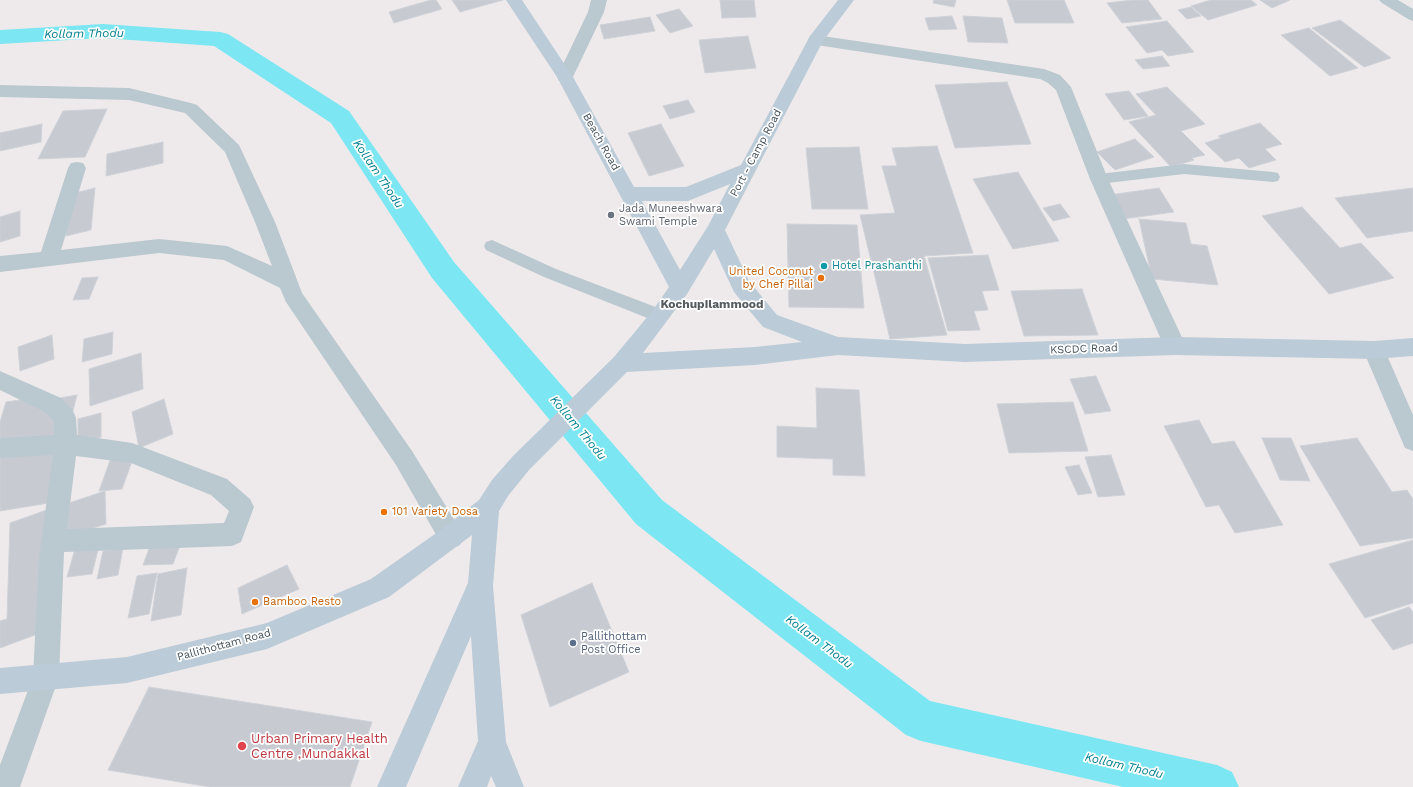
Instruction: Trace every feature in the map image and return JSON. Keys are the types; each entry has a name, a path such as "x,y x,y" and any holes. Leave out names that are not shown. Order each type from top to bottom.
{"main road":[{"name":"Beach Road","path":"514,0 565,77 680,288"},
{"name":"Port - Camp Road","path":"493,498 522,462 622,363 660,316 680,288 715,230 816,40 846,0"},
{"path":"629,194 688,194 748,169"},
{"path":"715,230 741,286 770,321 838,346"},
{"name":"KSCDC Road","path":"622,363 755,356 838,346 965,353 1175,346 1283,346 1374,350 1413,347"},
{"path":"493,498 480,586 492,742 510,787"},
{"name":"Pallithottam Road","path":"0,681 127,670 267,636 380,588 451,537 493,498"},
{"path":"391,787 480,586"},
{"path":"472,787 492,742"}],"street":[{"path":"565,77 596,12 599,0"},
{"path":"1387,0 1413,16"},
{"path":"816,40 1044,74 1054,79 1063,88 1099,179 1175,346"},
{"path":"0,91 129,94 190,109 233,149 265,222 293,296 404,458 451,537"},
{"path":"48,258 76,168"},
{"path":"0,264 159,246 227,253 288,283"},
{"path":"1374,350 1413,441"},
{"path":"0,380 53,405 65,418 66,444 51,558 46,677 6,787"},
{"path":"0,448 66,444 132,453 219,487 242,507 232,534 53,541"}],"lane":[{"path":"1099,179 1184,169 1273,177"},
{"path":"492,246 550,273 660,316"}],"building":[{"path":"431,0 436,0 442,9 394,23 389,12"},
{"path":"452,0 503,0 460,12"},
{"path":"720,0 754,0 756,17 722,18"},
{"path":"934,0 956,0 954,7 933,3"},
{"path":"1007,0 1064,0 1074,23 1015,23"},
{"path":"1148,0 1162,19 1122,23 1107,3"},
{"path":"1211,0 1251,0 1257,5 1208,20 1191,6"},
{"path":"1260,0 1290,0 1272,8"},
{"path":"1191,7 1201,16 1187,19 1178,10"},
{"path":"679,9 693,26 670,33 656,15"},
{"path":"952,16 957,29 929,30 925,18"},
{"path":"963,16 1002,18 1008,43 968,42"},
{"path":"650,17 655,31 604,39 600,25"},
{"path":"1340,20 1391,58 1364,67 1312,28"},
{"path":"1167,21 1194,52 1168,56 1162,50 1147,53 1126,27"},
{"path":"1309,28 1358,68 1330,76 1281,35"},
{"path":"748,36 756,68 705,73 699,40"},
{"path":"1162,56 1170,66 1143,69 1135,60"},
{"path":"1007,82 1031,144 955,148 935,85"},
{"path":"1167,87 1205,124 1181,131 1205,155 1192,158 1194,160 1171,167 1129,122 1156,115 1136,94"},
{"path":"1129,91 1148,116 1124,120 1105,94"},
{"path":"688,100 695,112 670,119 663,106"},
{"path":"107,109 85,157 38,159 63,111"},
{"path":"1260,123 1282,144 1265,149 1276,160 1249,168 1239,158 1225,162 1205,143 1221,138 1218,136"},
{"path":"42,124 41,142 0,151 0,133"},
{"path":"661,124 684,166 649,176 628,133"},
{"path":"1135,139 1154,157 1115,170 1097,152"},
{"path":"163,142 163,163 106,176 107,154"},
{"path":"937,146 973,253 924,256 947,335 890,339 860,215 895,213 882,166 897,166 892,148"},
{"path":"859,147 868,209 812,209 806,148"},
{"path":"1018,172 1059,241 1013,249 973,179"},
{"path":"95,188 91,230 66,236 71,194"},
{"path":"1159,188 1174,212 1123,219 1109,195"},
{"path":"1413,188 1413,231 1367,238 1335,198"},
{"path":"1060,204 1070,217 1053,221 1043,208"},
{"path":"1302,207 1340,248 1361,243 1394,278 1329,294 1262,216"},
{"path":"20,211 20,236 0,242 0,217"},
{"path":"1139,219 1186,223 1191,244 1207,246 1218,285 1152,279"},
{"name":"Hotel Prashanthi","path":"787,224 857,225 864,308 789,307"},
{"path":"988,255 999,290 982,291 988,310 974,311 980,330 948,331 928,258"},
{"path":"98,277 89,299 73,300 82,278"},
{"path":"1082,289 1098,335 1024,336 1011,291"},
{"path":"113,332 112,354 82,362 84,339"},
{"path":"52,335 54,359 20,371 18,347"},
{"path":"141,353 143,389 90,406 89,369"},
{"path":"1096,376 1111,411 1085,414 1070,379"},
{"path":"816,388 859,390 865,476 833,475 833,459 777,457 777,426 817,428"},
{"path":"77,395 49,503 0,511 0,422 6,402 33,398 32,403"},
{"path":"164,399 173,434 139,448 132,412"},
{"path":"1073,402 1088,451 1009,453 997,404"},
{"path":"101,413 101,437 78,444 78,419"},
{"path":"1199,420 1212,444 1234,441 1283,525 1235,533 1219,505 1206,507 1164,426"},
{"path":"1262,438 1291,438 1310,481 1280,480"},
{"path":"1357,438 1392,492 1407,490 1413,499 1413,538 1360,546 1300,446"},
{"path":"135,453 122,489 99,491 112,455"},
{"path":"1111,455 1125,495 1098,497 1085,457"},
{"path":"1079,465 1092,493 1078,495 1065,467"},
{"path":"105,491 106,524 65,537 66,504"},
{"path":"58,506 59,626 0,648 0,621 7,619 10,523"},
{"path":"157,527 187,527 173,564 143,565"},
{"path":"1413,540 1413,603 1365,618 1329,564"},
{"path":"99,546 92,574 67,577 75,549"},
{"path":"123,548 118,575 97,579 103,551"},
{"name":"Bamboo Resto","path":"287,565 299,589 242,614 238,588"},
{"path":"187,568 181,615 151,621 158,574"},
{"path":"157,573 149,614 128,618 137,576"},
{"name":"Pallithottam Post Office","path":"592,583 629,672 550,707 521,615"},
{"path":"1409,607 1413,612 1413,643 1393,650 1371,620"},
{"name":"Urban Primary Health Centre ,Mundakkal","path":"149,687 372,722 350,787 210,787 108,770"}],"waterway":[{"name":"Kollam Thodu","path":"0,37 103,31 220,39 340,117 443,270 649,512 921,720 1217,787"}],"place":[{"name":"Jada Muneeshwara Swami Temple","path":"611,215"},
{"name":"Hotel Prashanthi","path":"824,266"},
{"name":"United Coconut by Chef Pillai","path":"821,278"},
{"name":"101 Variety Dosa","path":"384,512"},
{"name":"Bamboo Resto","path":"255,602"},
{"name":"Pallithottam Post Office","path":"573,643"},
{"name":"Urban Primary Health Centre ,Mundakkal","path":"242,746"}],"district":[{"name":"Kochupilammood","path":"712,304"}]}
